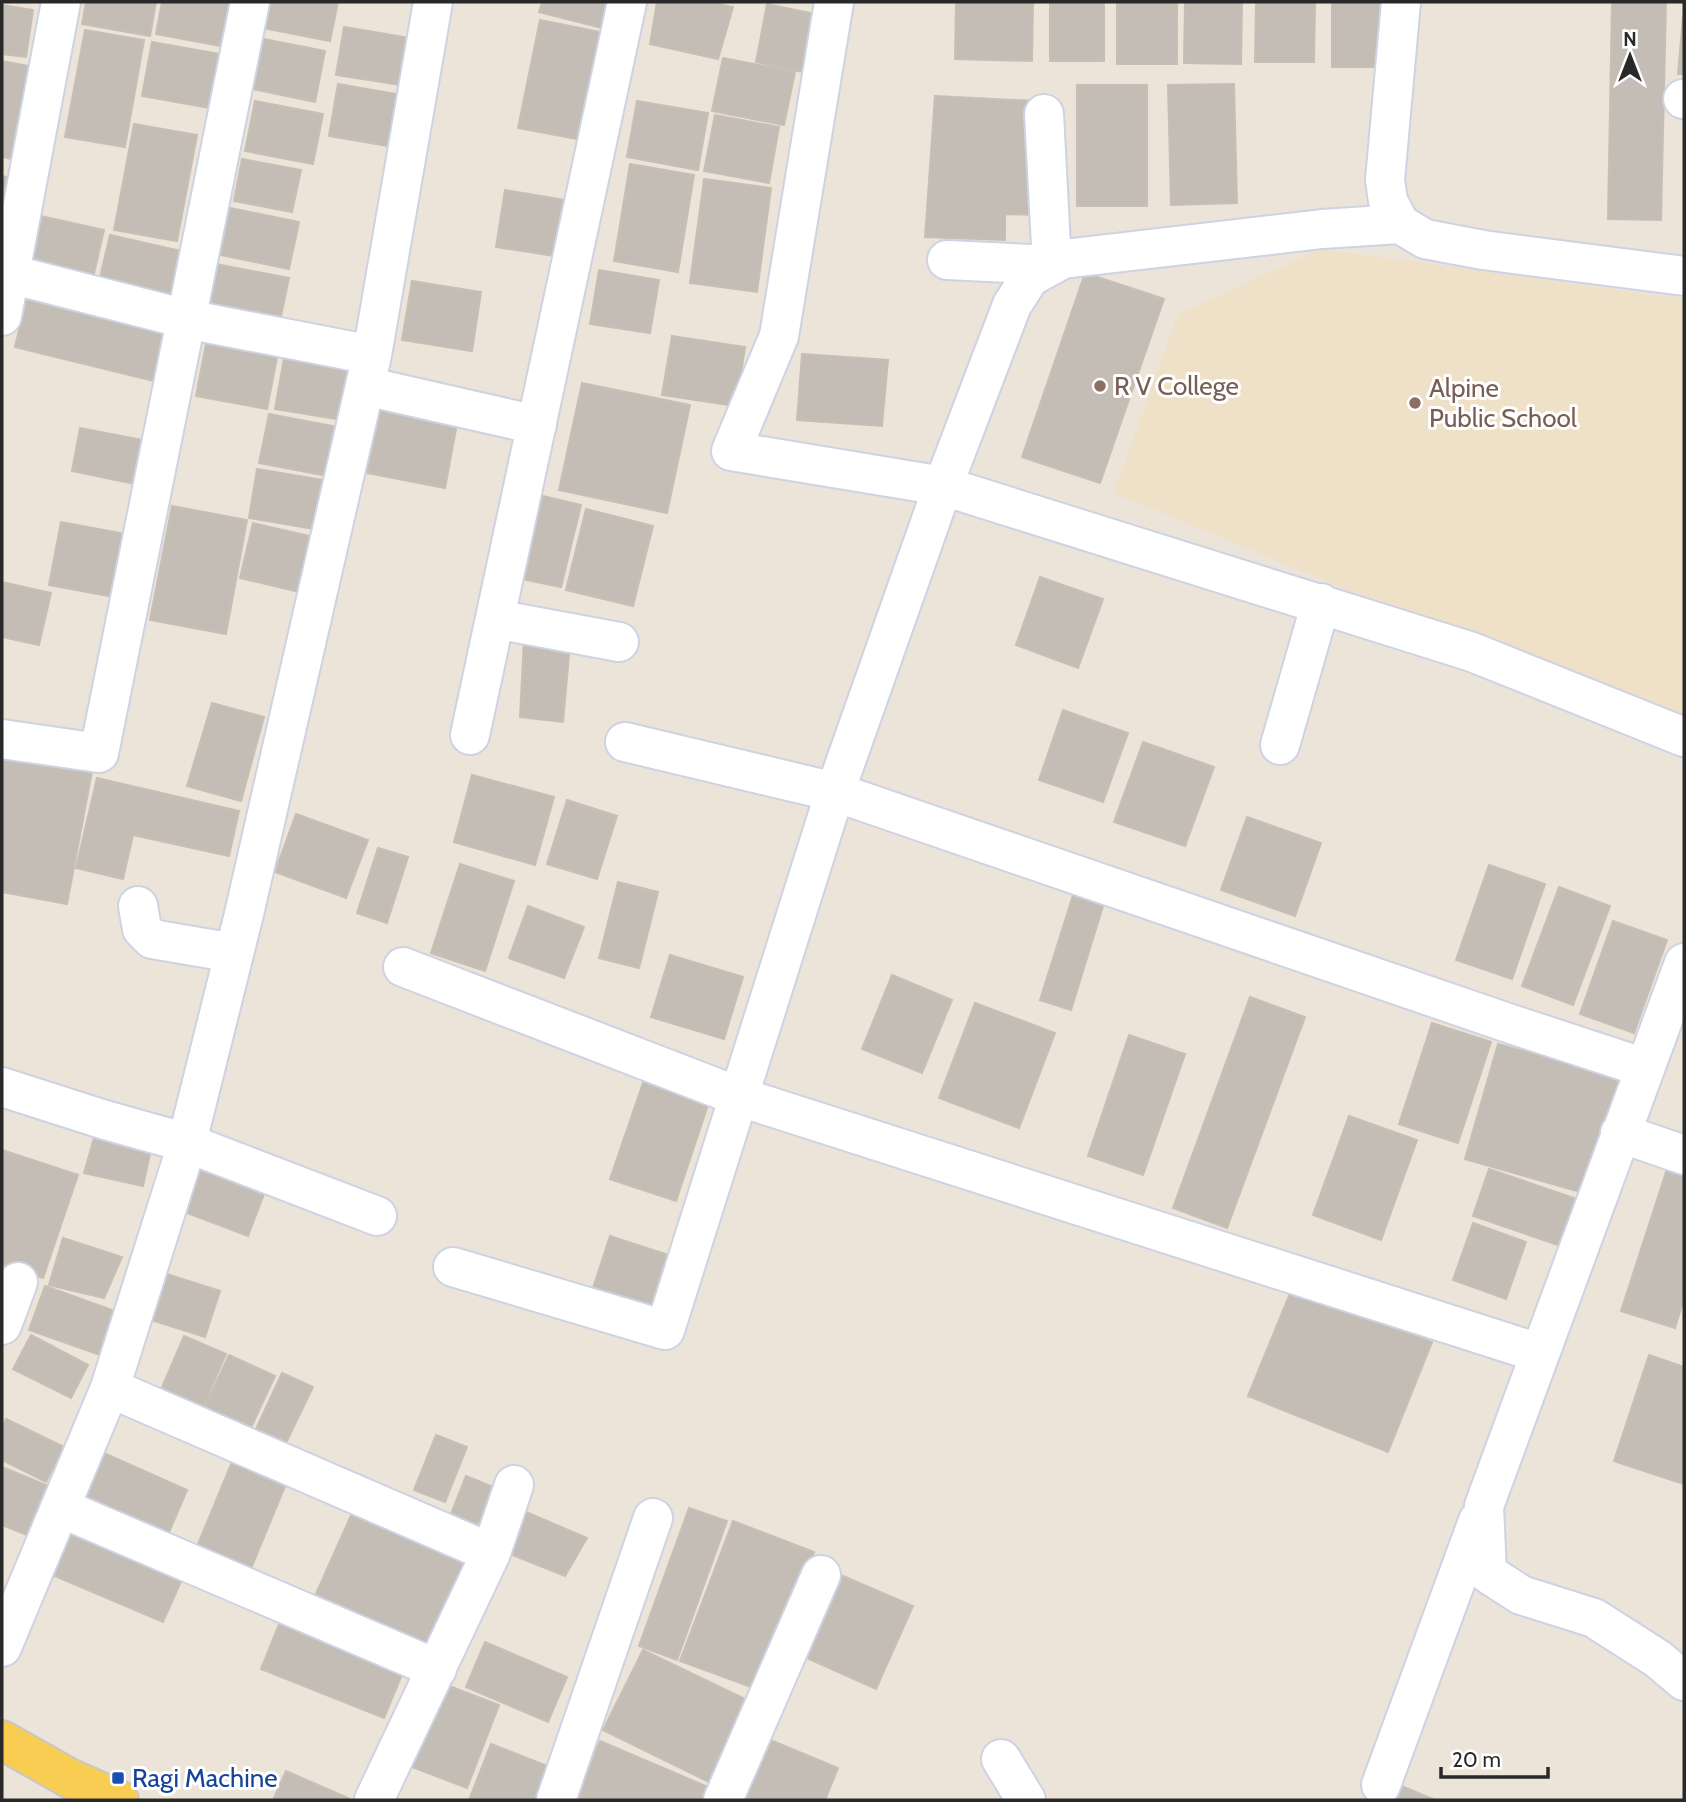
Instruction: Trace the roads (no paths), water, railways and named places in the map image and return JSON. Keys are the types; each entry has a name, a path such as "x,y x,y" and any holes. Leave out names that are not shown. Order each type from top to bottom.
{"main road":[{"path":"2,1740 64,1789 119,1800"}],"street":[{"path":"2,316 6,273 61,2"},
{"path":"2,739 99,753 250,2"},
{"path":"2,1647 110,1388 187,1143 234,953 368,370 433,2"},
{"path":"470,735 627,2"},
{"path":"1401,2 1385,180 1388,201 1400,224 1425,239 1483,250 1684,276"},
{"path":"826,4 779,336 732,451 943,486 1472,652 1684,737"},
{"path":"1044,114 1052,265"},
{"path":"453,1267 665,1330 835,792 943,486 1012,305 1030,277 1063,259 1117,251 1322,229 1400,224"},
{"path":"947,260 1052,265"},
{"path":"6,273 186,319 368,370 537,425"},
{"path":"1280,745 1321,603"},
{"path":"495,619 620,642"},
{"path":"625,742 835,792 1645,1068"},
{"path":"138,906 142,929 152,939 234,953"},
{"path":"1381,1785 1684,963"},
{"path":"403,967 740,1097 1539,1353"},
{"path":"2,1087 187,1143 377,1216"},
{"path":"1620,1133 1684,1155"},
{"path":"2,1325 18,1282"},
{"path":"110,1388 491,1553"},
{"path":"374,1800 491,1553 514,1485"},
{"path":"1490,1490 1484,1506 1487,1573 1521,1594 1594,1618 1658,1659 1684,1681"},
{"path":"61,1508 437,1669"},
{"path":"556,1800 653,1518"},
{"path":"723,1800 821,1575"},
{"path":"1001,1759 1026,1800"}],"place":[{"name":"R V College","path":"1100,386"},
{"name":"Alpine Public School","path":"1415,403"},
{"name":"Ragi Machine","path":"118,1778"}]}
